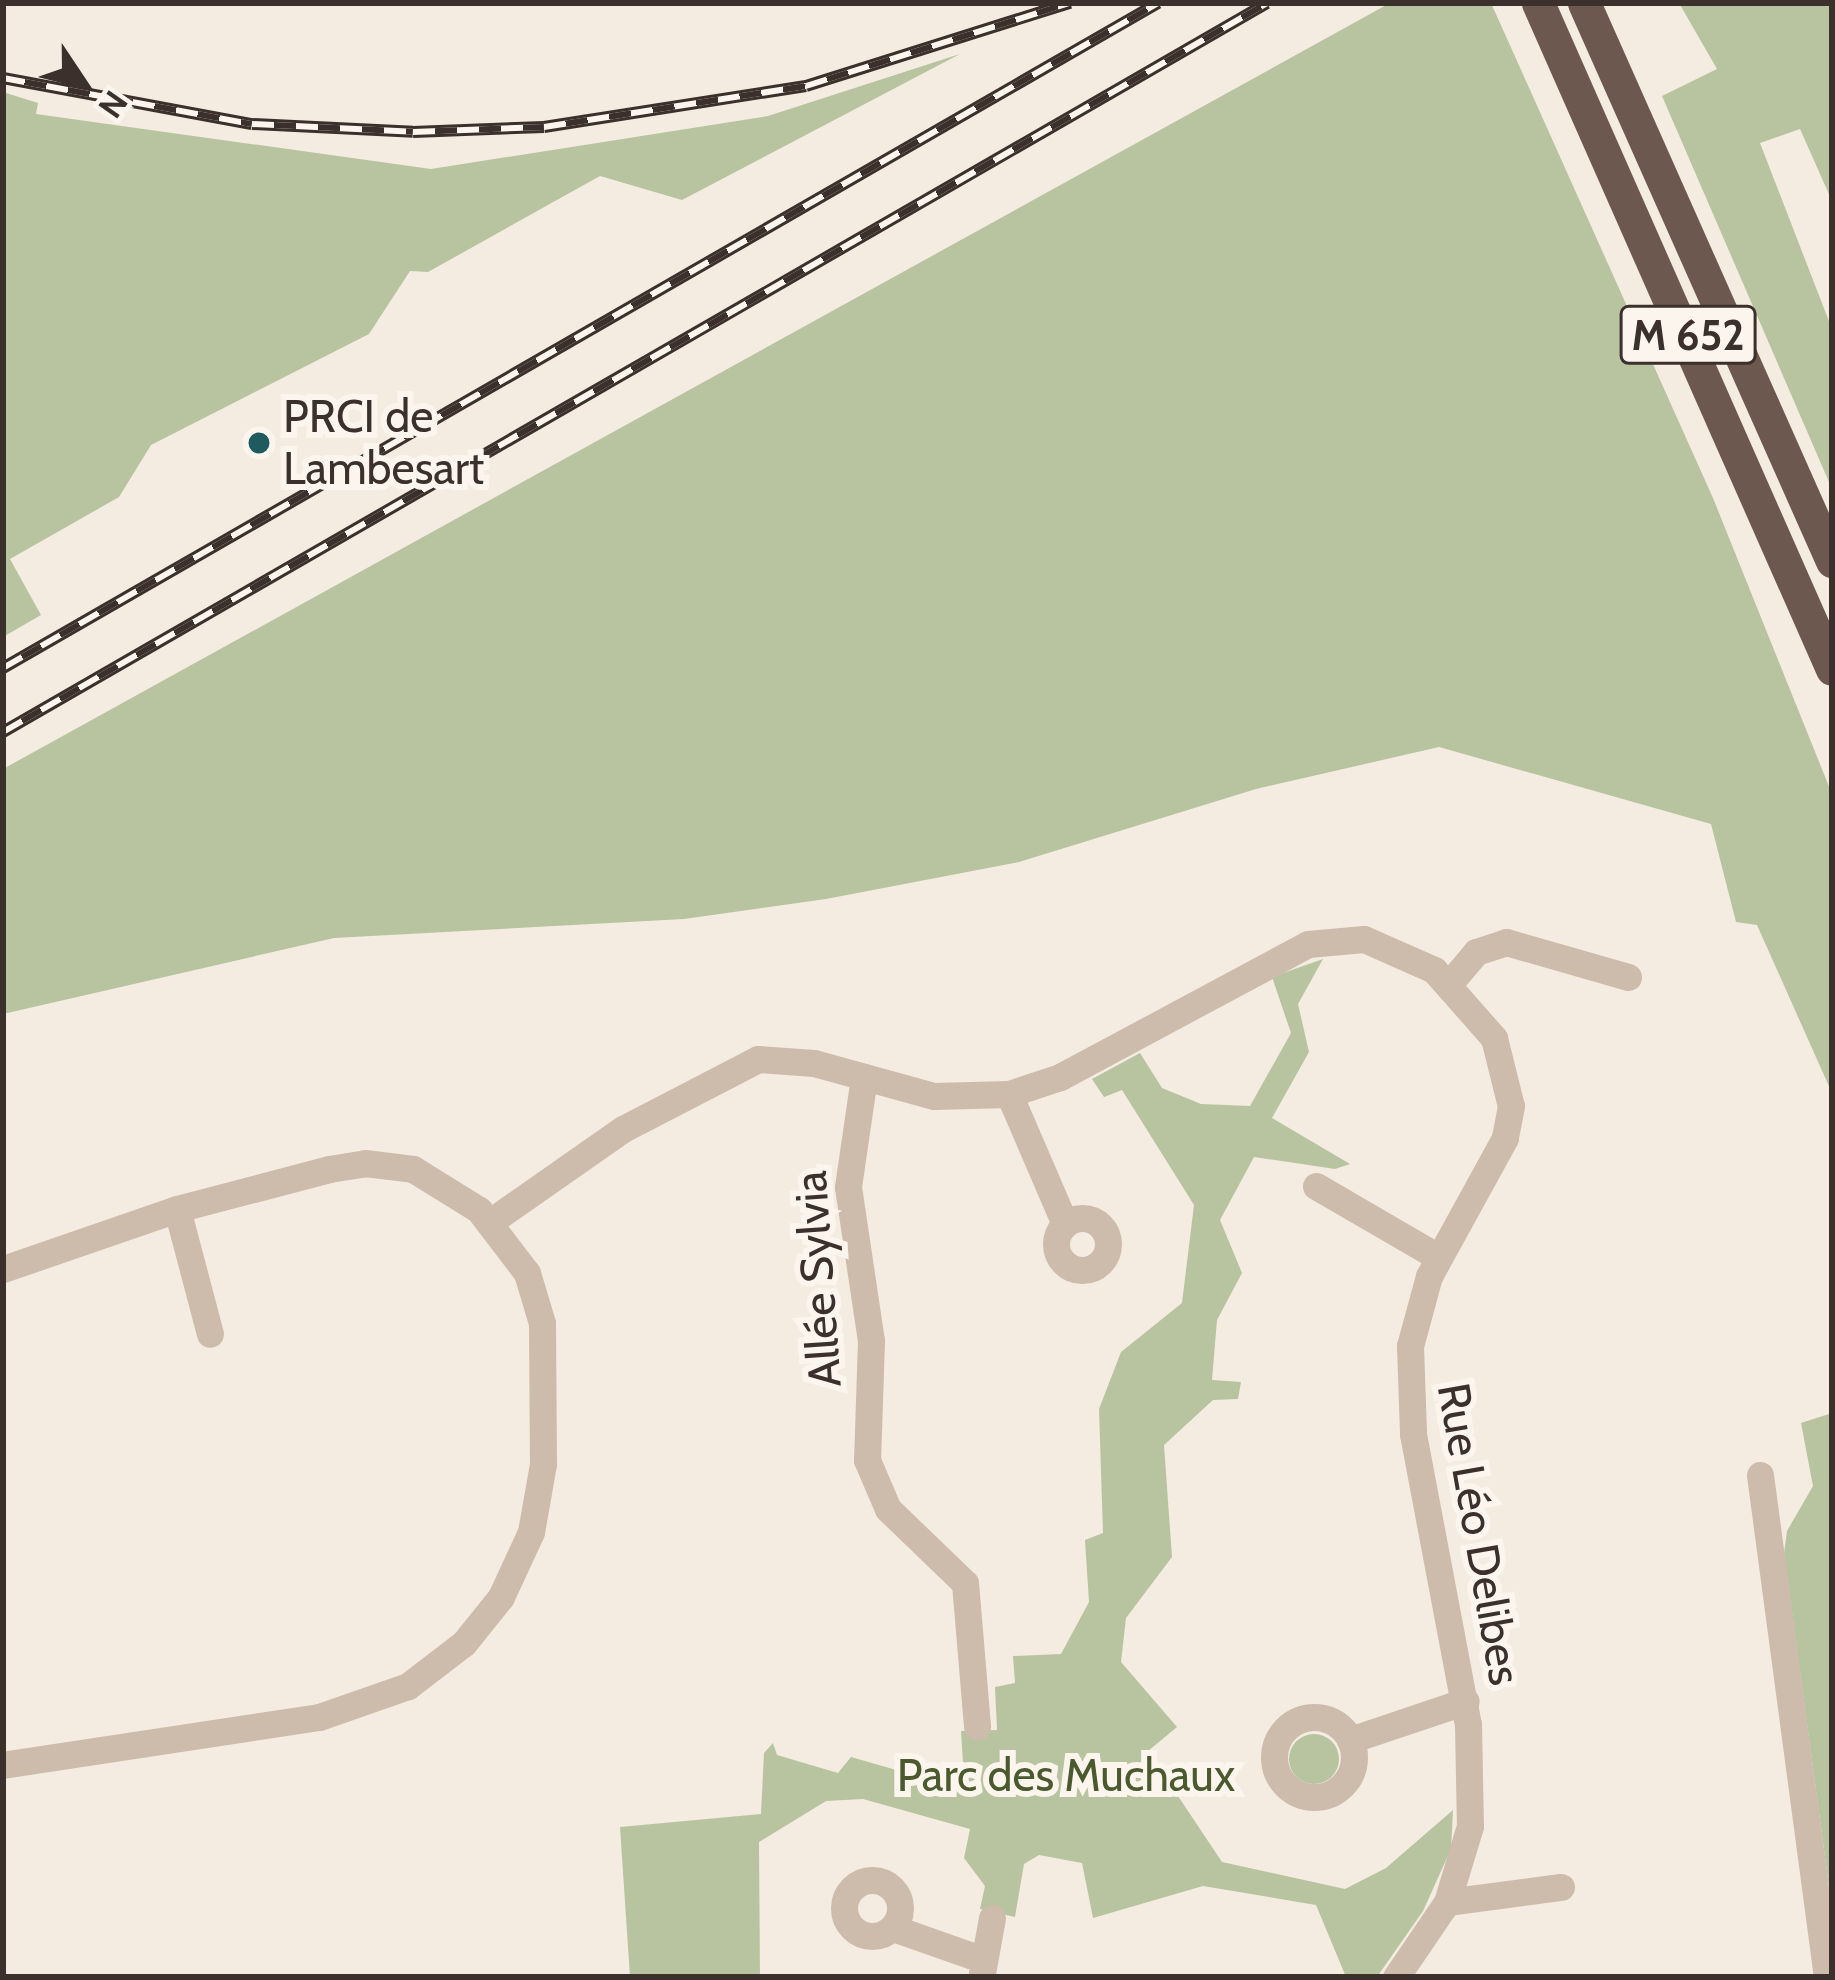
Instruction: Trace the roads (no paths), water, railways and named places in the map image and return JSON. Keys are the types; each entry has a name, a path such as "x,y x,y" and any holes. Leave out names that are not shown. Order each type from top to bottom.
{"highway":[{"name":"M 652","path":"1538,3 1832,669"},
{"name":"M 652","path":"1584,3 1832,561"}],"street":[{"name":"Rue Léo Delibes","path":"490,1222 564,1166 721,1072 773,1058 934,1096 1009,1094 1060,1077 1268,962 1327,939 1403,952 1449,984 1494,1038 1511,1106 1505,1138 1438,1256 1410,1346 1410,1409 1466,1701 1470,1826 1447,1902 1396,1977"},
{"path":"1449,984 1496,942 1628,977"},
{"name":"Allée Sylvia","path":"864,1077 848,1187 872,1341 867,1460 888,1509 964,1583 977,1726"},
{"path":"1009,1094 1065,1223"},
{"path":"3,1269 177,1209 328,1169 383,1163 428,1176 490,1222 527,1273 538,1305 544,1464 522,1556 478,1628 408,1686 346,1711 3,1765"},
{"path":"1316,1186 1438,1256"},
{"path":"177,1209 210,1334"},
{"path":"1760,1475 1827,1977"},
{"path":"1350,1740 1466,1701"},
{"path":"1447,1902 1561,1887"},
{"path":"892,1928 982,1969 992,1918"}],"railway":[{"path":"3,78 252,124 413,132 544,127 806,86 1070,3"},
{"path":"3,668 1158,3"},
{"path":"3,732 1267,3"}],"place":[{"name":"PRCI de Lambesart","path":"259,443"}],"park label":[{"name":"Parc des Muchaux","path":"1066,1776"}]}
